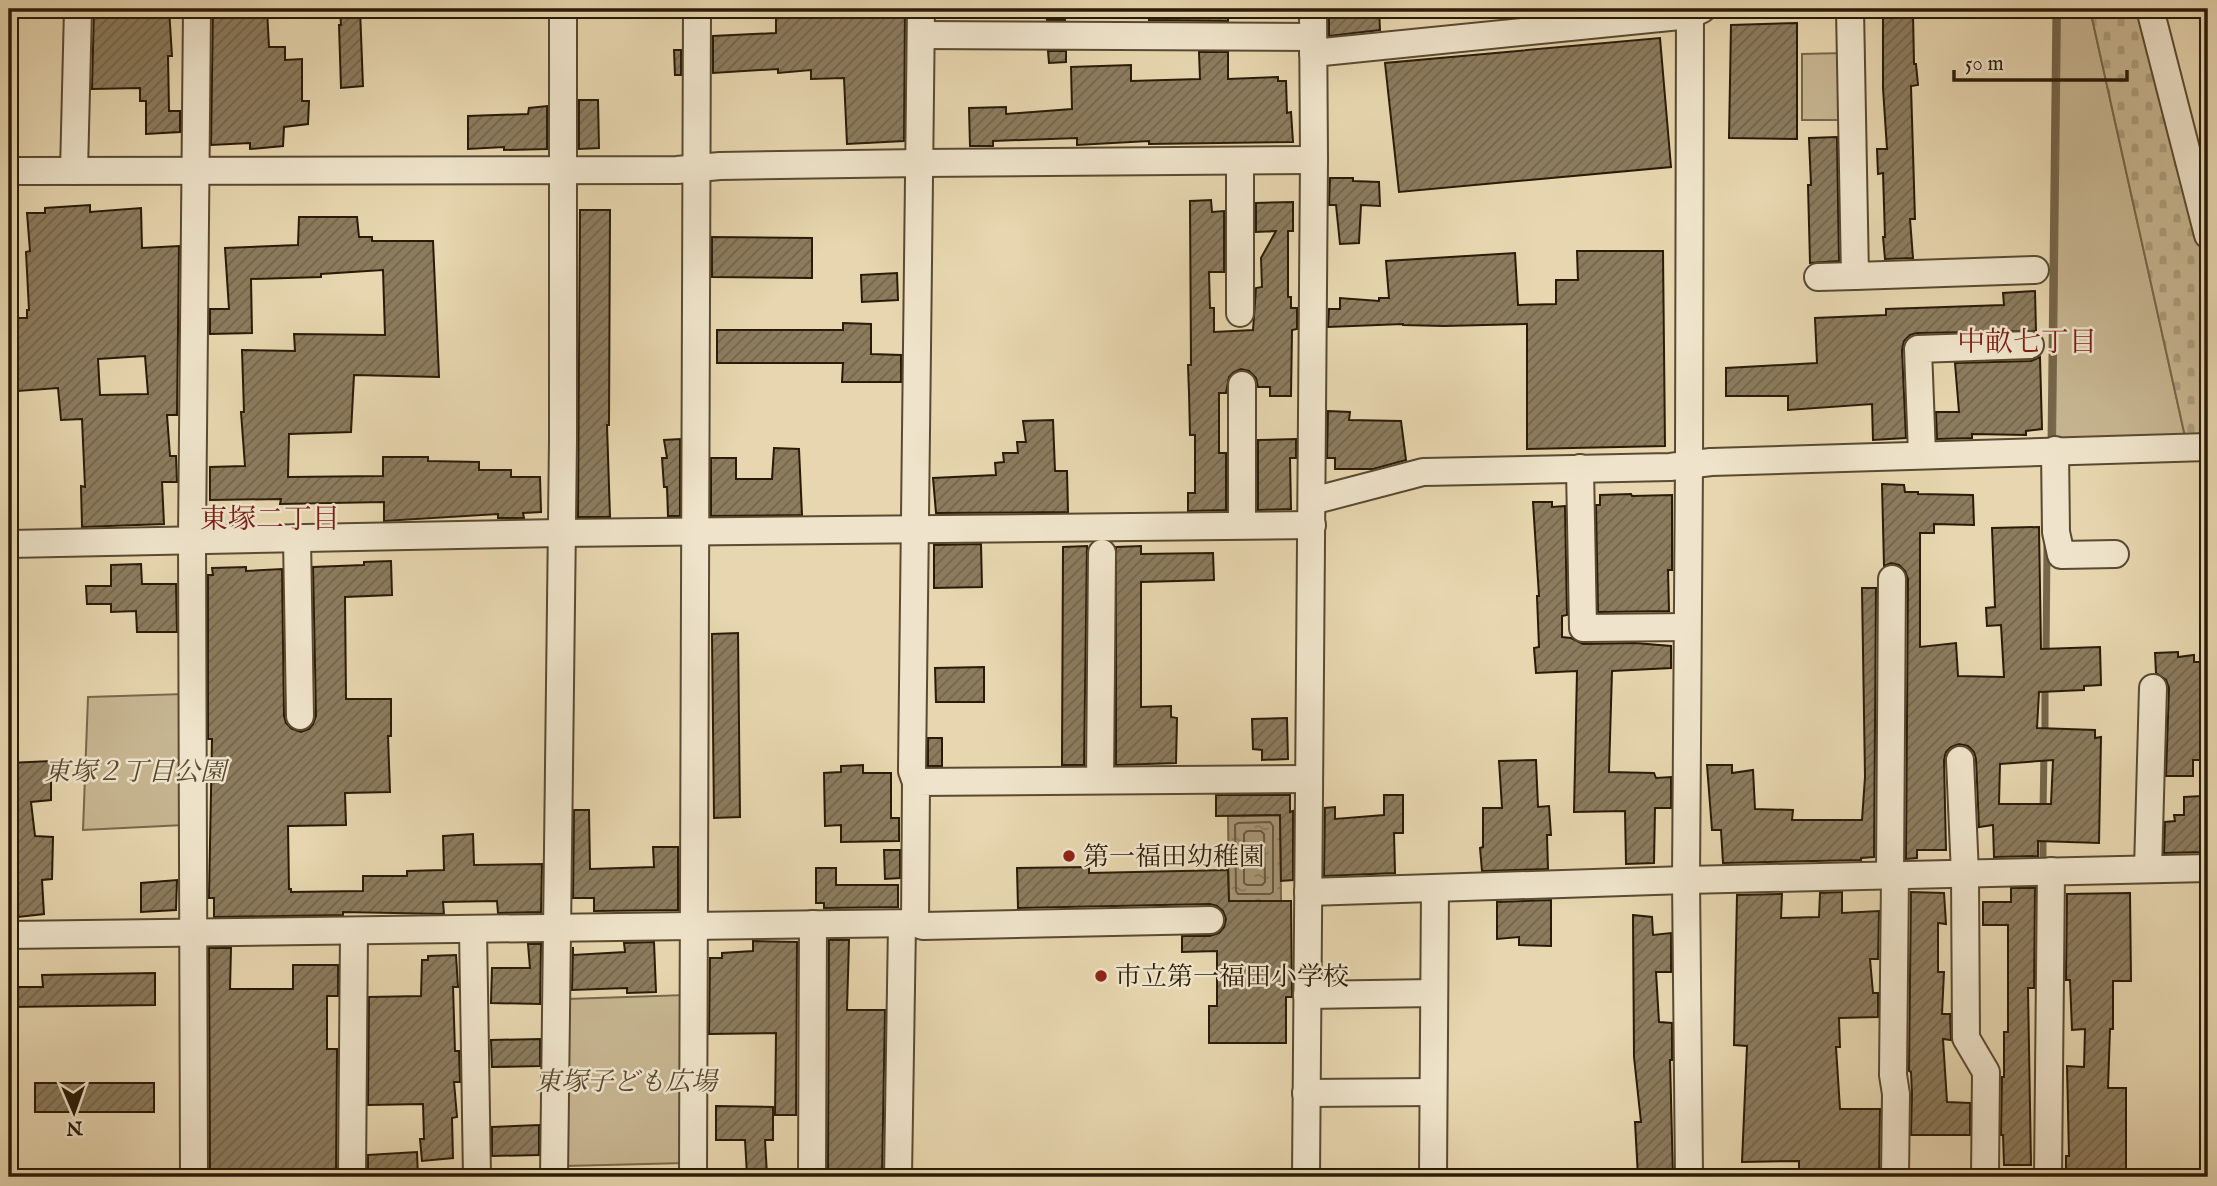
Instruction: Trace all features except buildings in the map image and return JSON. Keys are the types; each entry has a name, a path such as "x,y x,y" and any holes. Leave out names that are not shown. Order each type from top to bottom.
{"street":[{"path":"74,171 78,9"},
{"path":"194,1177 192,539 197,9"},
{"path":"554,1177 563,426 563,9"},
{"path":"693,1177 697,9"},
{"path":"898,1177 916,782 912,771 921,9"},
{"path":"1306,1177 1308,892 1302,779 1314,160 1313,9"},
{"path":"1850,9 1856,276"},
{"path":"2150,9 2208,235"},
{"path":"921,35 1313,45 1694,11 1687,627 1689,1177"},
{"path":"9,171 312,172 1314,160"},
{"path":"1240,161 1240,313"},
{"path":"1818,277 2035,270"},
{"path":"1923,454 1918,349 2030,345"},
{"path":"1242,385 1242,524"},
{"path":"9,544 1242,524 1306,519 1423,472 2208,447"},
{"path":"2051,451 2056,532 2061,555 2115,554"},
{"path":"1580,468 1583,628 1687,627"},
{"path":"296,538 300,716"},
{"path":"1100,780 1102,553"},
{"path":"1892,579 1892,1075 1896,1094 1895,1177"},
{"path":"2148,869 2153,688"},
{"path":"1960,760 1965,874 1966,1038 1986,1072 1984,1177"},
{"path":"916,782 1302,779"},
{"path":"1308,892 2208,868"},
{"path":"2045,872 2048,1177"},
{"path":"1433,1177 1434,888"},
{"path":"9,935 695,925 909,923 923,926 1210,920"},
{"path":"812,1177 813,924"},
{"path":"473,929 477,1177"},
{"path":"352,1177 354,931"},
{"path":"1307,995 1434,993"},
{"path":"1306,1093 1433,1091"}],"green space":[{"path":"2060,9 2090,9 2186,441 2055,445"},
{"path":"2090,9 2139,9 2208,274 2208,439 2186,441"},
{"path":"1844,53 1846,120 1802,120 1802,54"},
{"name":"東塚２丁目公園","path":"184,694 184,825 83,830 88,697"},
{"name":"東塚子ども広場","path":"686,995 686,1163 565,1166 567,999"}],"water":[{"path":"1280,815 1281,901 1229,901 1228,816"}],"waterway":[{"path":"2051,445 2056,9"},
{"path":"2046,659 2047,545"},
{"path":"2045,685 2045,736"},
{"path":"2043,813 2044,751"},
{"path":"2043,831 2043,865"}],"place":[{"name":"第一福田幼稚園","path":"1069,856"},
{"name":"市立第一福田小学校","path":"1101,976"}],"district":[{"name":"中畝七丁目","path":"2027,341"},
{"name":"東塚二丁目","path":"270,518"}]}
